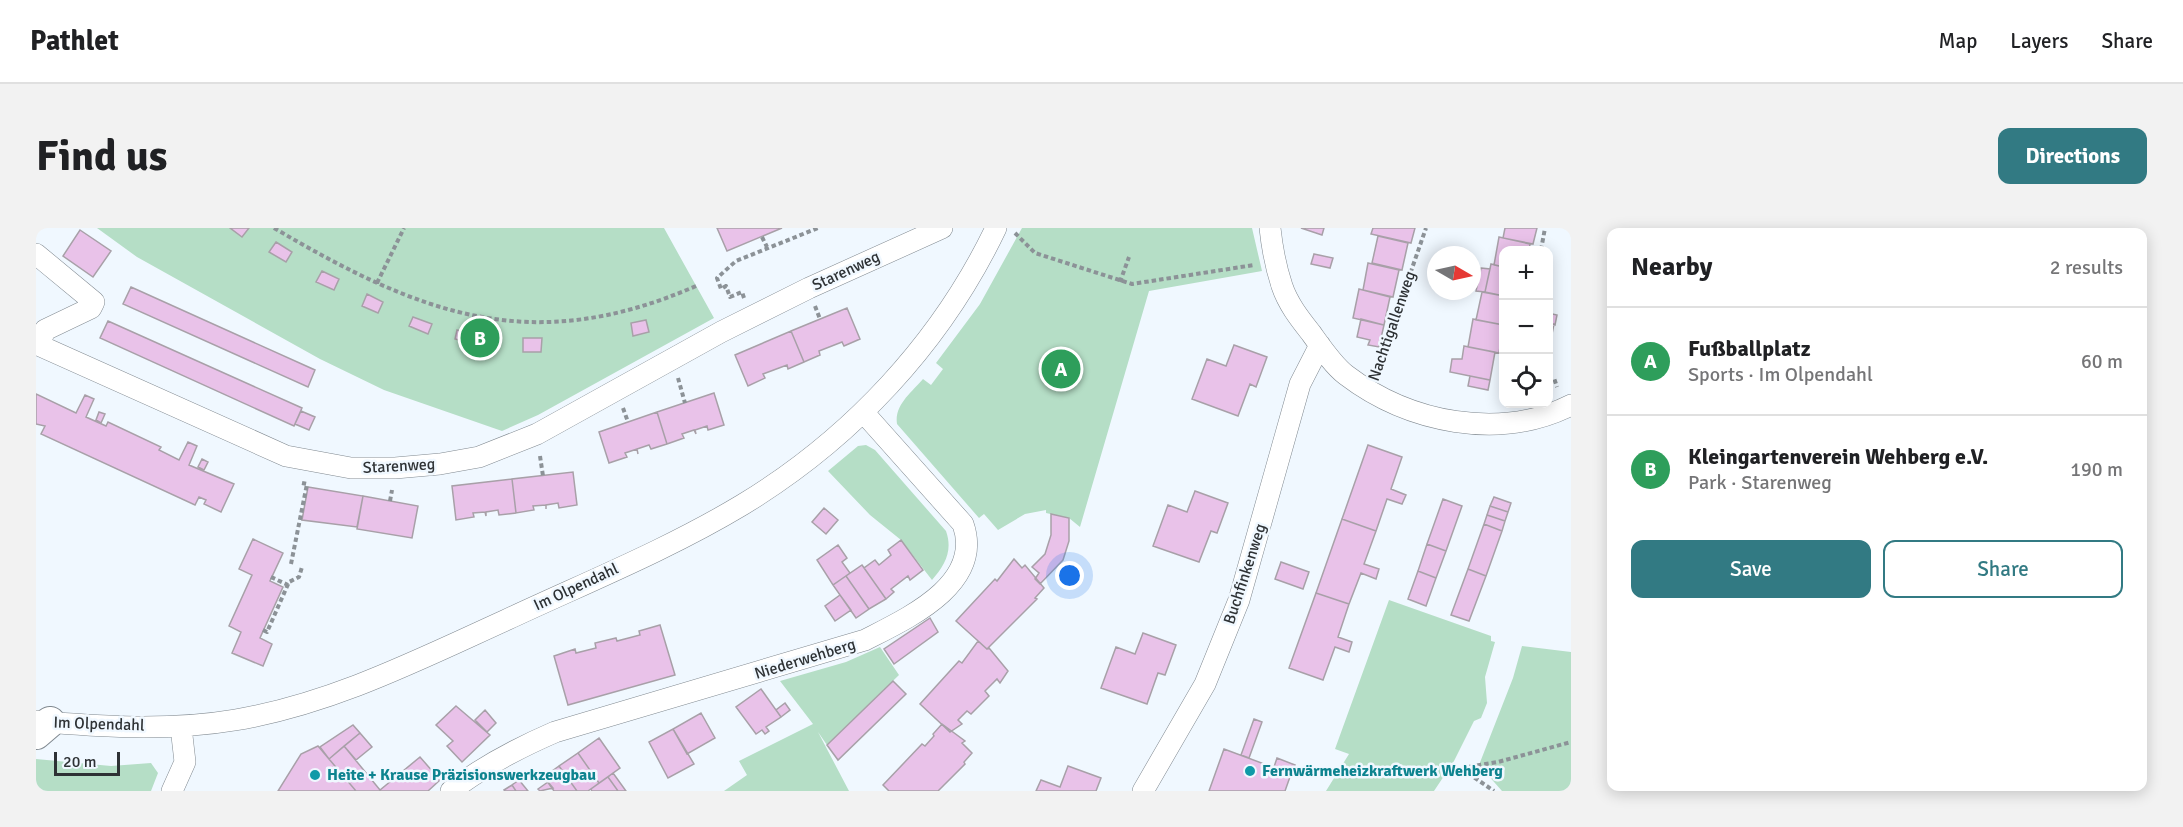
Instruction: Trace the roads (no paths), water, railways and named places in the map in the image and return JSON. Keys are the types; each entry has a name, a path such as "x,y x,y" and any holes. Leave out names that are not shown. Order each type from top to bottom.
{"street":[{"name":"Starenweg","path":"37,345 286,456 351,468 395,468 472,459 537,434 672,357 753,316 942,228"},
{"name":"Nachtigallenweg","path":"1270,228 1282,287 1295,312 1345,374 1370,390 1409,410 1473,424 1501,424 1542,418 1571,405"},
{"name":"Im Olpendahl","path":"41,726 181,727 261,714 307,703 361,684 596,578 741,506 802,465 864,412 931,335 966,284 997,229"},
{"path":"36,254 94,302 91,308 45,330 37,345"},
{"name":"Buchfinkenweg","path":"1143,791 1205,684 1235,610 1260,533 1300,384 1320,345"},
{"name":"Niederwehberg","path":"452,791 470,776 512,752 555,732 866,640 939,596 955,579 965,555 966,534 963,524 864,412"},
{"path":"172,791 186,762 181,727"}],"place":[{"name":"Kleingartenverein Wehberg e.V.","path":"480,338"},
{"name":"Fußballplatz","path":"1061,369"},
{"name":"Fernwärmeheizkraftwerk Wehberg","path":"1250,771"},
{"name":"Heite + Krause Präzisionswerkzeugbau","path":"315,775"}]}
